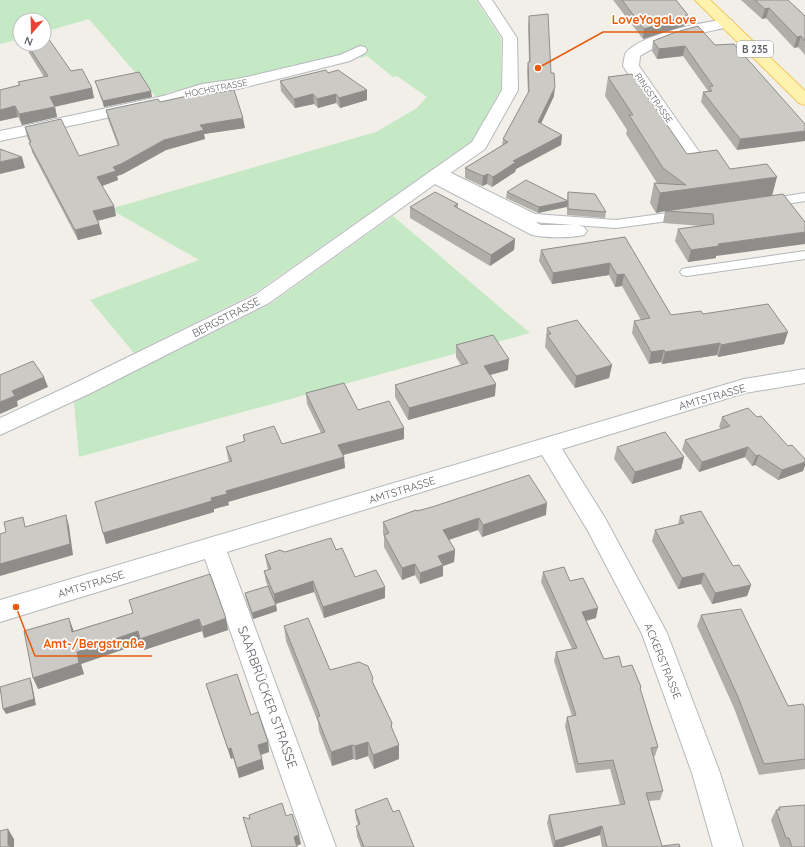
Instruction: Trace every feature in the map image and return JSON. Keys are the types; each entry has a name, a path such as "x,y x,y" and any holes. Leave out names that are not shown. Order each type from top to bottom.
{"main road":[{"name":"B 235","path":"702,0 775,69 805,100"}],"street":[{"name":"BERGSTRASSE","path":"0,427 81,389 262,298 479,145 510,90 510,38 485,0"},
{"name":"RINGSTRASSE","path":"698,163 631,66 633,54 644,46 703,27 727,23"},
{"name":"HOCHSTRASSE","path":"0,136 167,100 184,93 220,85 238,84 345,58 360,50"},
{"path":"437,175 538,231 578,231"},
{"name":"AMTSTRASSE","path":"0,612 744,386 805,376"},
{"name":"ACKERSTRASSE","path":"548,446 597,525 654,634 706,773 728,847"},
{"name":"SAARBRÜCKER STRASSE","path":"213,547 321,847"}],"lane":[{"path":"437,175 532,218 616,224 697,213"},
{"path":"759,204 805,197"},
{"path":"687,272 805,255"}],"green space":[{"path":"0,0 476,0 501,38 501,89 471,142 255,293 134,353 90,300 199,260 110,209 376,132 417,108 427,97 397,76 393,77 367,56 360,58 360,53 350,53 233,81 225,80 167,93 158,99 89,19 52,30 52,12 12,12 12,41 0,44"},
{"path":"393,216 530,333 79,457 74,402 270,304"}],"building":[{"path":"622,0 676,0 688,15 644,29"},
{"path":"755,0 788,0 805,16 805,41 801,36 797,37 769,8 765,9"},
{"path":"548,14 551,73 554,73 555,87 538,122 562,135 513,161 516,162 493,177 488,174 483,176 465,168 508,142 503,139 529,91 529,16"},
{"path":"698,26 715,45 734,44 805,124 805,131 740,139 703,92 712,91 709,87 713,86 685,46 659,49 653,41 676,32"},
{"path":"52,44 71,71 82,69 92,88 50,97 55,107 19,114 15,106 0,110 0,90 20,85 18,82 48,76 32,52 52,52"},
{"path":"326,70 328,73 338,70 367,90 339,98 336,94 317,99 313,94 294,99 280,81"},
{"path":"139,72 151,91 103,101 95,81"},
{"path":"632,74 687,154 717,150 730,169 767,164 777,177 660,193 654,183 686,185 663,168 629,115 633,115 608,77"},
{"path":"234,90 243,118 200,125 204,130 164,140 113,167 116,171 97,177 114,206 93,211 99,224 75,230 29,143 31,142 25,127 61,119 79,156 119,145 106,110 158,99 160,102 192,95"},
{"path":"0,149 22,157 0,162"},
{"path":"526,180 568,201 539,207 507,192"},
{"path":"435,192 458,204 454,206 515,239 491,255 410,207"},
{"path":"568,192 595,194 606,212 568,209"},
{"path":"783,194 805,222 805,232 718,244 719,246 691,250 678,229 714,224 713,214 665,211"},
{"path":"625,237 671,315 701,311 703,314 768,304 788,332 721,345 720,343 665,352 664,350 651,352 634,321 650,318 624,274 617,275 610,263 553,273 541,250"},
{"path":"577,320 612,365 576,376 547,335 551,334 547,328"},
{"path":"493,335 509,359 484,366 496,384 409,408 395,385 468,363 456,345"},
{"path":"33,361 44,377 12,391 15,396 0,402 0,375"},
{"path":"344,383 358,410 389,401 404,428 338,445 344,457 226,491 227,494 211,498 212,501 103,533 95,502 232,461 226,447 245,441 243,435 274,426 282,444 325,432 306,393"},
{"path":"748,408 757,417 761,416 788,446 792,445 805,459 805,462 782,470 759,455 756,456 748,447 702,462 685,440 730,426 722,417"},
{"path":"665,432 684,457 635,472 617,447"},
{"path":"529,475 547,503 483,525 479,518 443,530 455,550 438,556 443,565 420,573 415,564 402,568 384,535 389,533 383,522 416,510 432,507"},
{"path":"701,511 733,566 739,565 751,585 715,593 704,573 682,578 655,530 684,523 680,516"},
{"path":"66,515 70,544 0,564 0,534 6,532 4,522 23,517 25,527"},
{"path":"331,538 336,550 342,548 355,577 376,570 385,587 323,607 313,581 274,594 264,571 271,569 265,555 280,550 285,552"},
{"path":"564,567 570,581 583,578 598,608 582,612 604,659 619,656 622,667 632,665 641,687 640,688 658,747 651,748 663,791 646,793 662,846 679,844 680,847 607,847 602,826 555,841 549,815 625,804 613,760 578,764 567,717 576,715 556,652 577,648 543,572"},
{"path":"210,574 226,618 202,627 199,619 140,639 138,631 77,652 79,663 33,678 24,631 69,618 72,632 133,613 129,600"},
{"path":"268,586 276,605 252,613 245,593"},
{"path":"741,609 788,706 803,704 805,707 805,759 764,764 738,697 701,615"},
{"path":"308,618 330,670 359,662 368,666 373,678 372,681 392,723 391,726 399,745 373,755 368,742 355,746 352,745 331,752 317,717 320,716 284,626"},
{"path":"237,674 251,715 258,712 268,742 258,745 262,759 237,768 231,748 228,749 206,684"},
{"path":"30,678 34,699 3,709 0,687"},
{"path":"387,798 393,812 399,810 414,847 364,847 356,826 360,824 355,810"},
{"path":"282,803 286,816 292,814 299,835 294,837 297,847 252,847 243,817 250,819 249,815"},
{"path":"805,805 805,847 792,847 789,838 786,838 776,810 780,810 779,807"},
{"path":"8,829 8,845 11,847 0,847 0,831"}],"place":[{"name":"LoveYogaLove","path":"538,68"},
{"name":"Amt-/Bergstraße","path":"16,607"}]}
